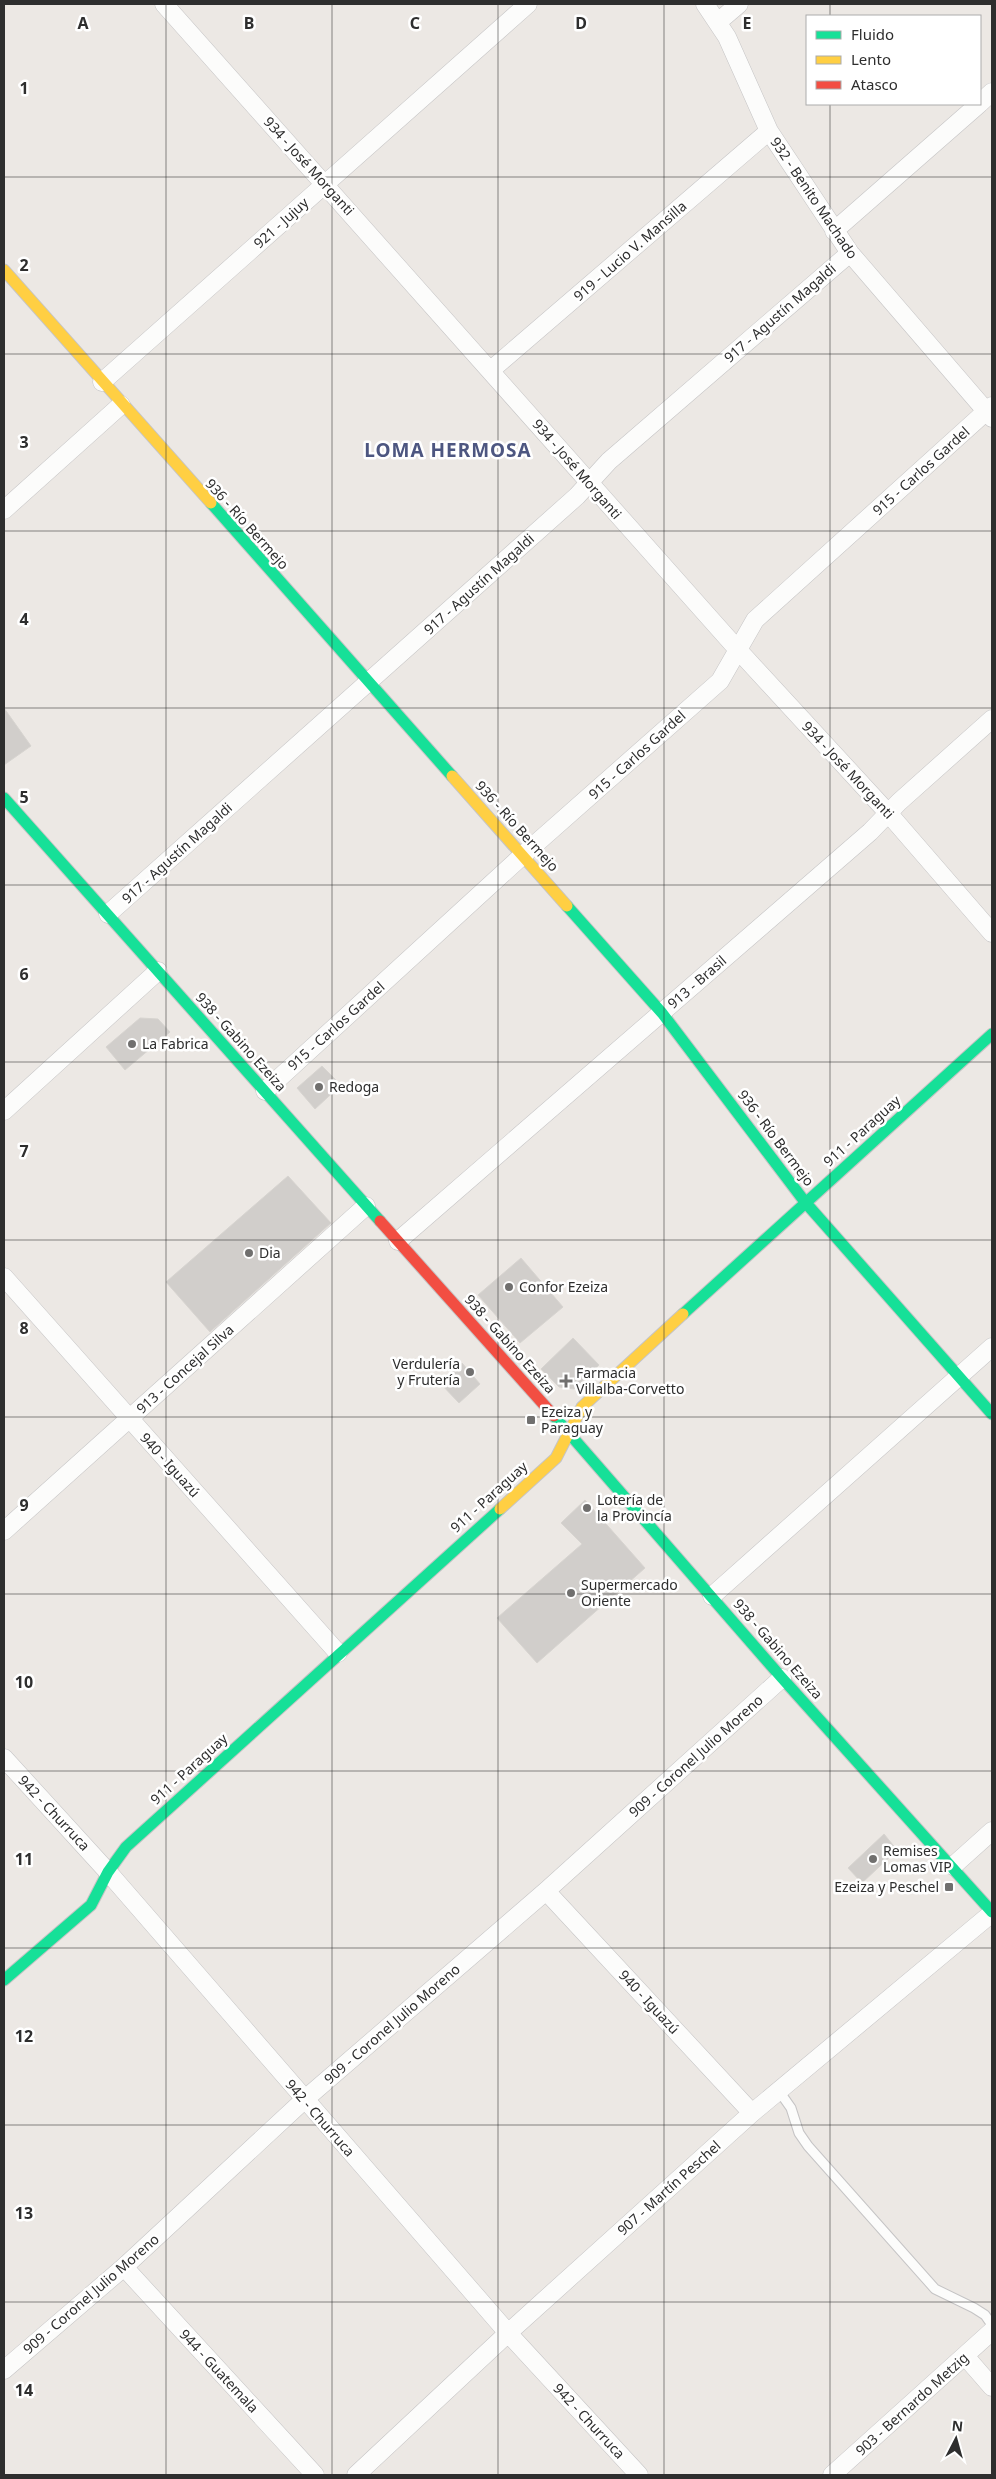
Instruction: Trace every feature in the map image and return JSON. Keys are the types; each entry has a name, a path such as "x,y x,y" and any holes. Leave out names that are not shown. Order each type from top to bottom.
{"street":[{"name":"934 - José Morganti","path":"164,4 492,370 589,484 889,814 992,933"},
{"name":"921 - Jujuy","path":"102,382 528,4"},
{"name":"932 - Benito Machado","path":"705,4 727,37 769,131 834,231 850,253 990,412"},
{"path":"718,22 739,4"},
{"path":"981,101 992,92"},
{"path":"834,231 977,105"},
{"name":"919 - Lucio V. Mansilla","path":"492,370 769,131"},
{"name":"917 - Agustín Magaldi","path":"108,914 589,484 609,461 850,253"},
{"name":"936 - Río Bermejo","path":"4,270 121,405 662,1013 805,1202 992,1414"},
{"path":"4,510 121,405"},
{"name":"915 - Carlos Gardel","path":"265,1091 523,855 720,681 739,651 755,620 990,412"},
{"name":"913 - Brasil","path":"398,1241 889,814 992,719"},
{"name":"938 - Gabino Ezeiza","path":"4,798 569,1434 782,1678 953,1866 992,1913"},
{"path":"4,1111 158,971"},
{"name":"911 - Paraguay","path":"4,1980 91,1905 108,1872 126,1847 338,1653 556,1458 582,1407 805,1202 992,1034"},
{"name":"913 - Concejal Silva","path":"4,1531 366,1206"},
{"name":"940 - Iguazú","path":"4,1277 338,1653"},
{"path":"712,1596 992,1346"},
{"name":"909 - Coronel Julio Moreno","path":"4,2370 124,2267 304,2100 546,1891 782,1678"},
{"name":"942 - Churruca","path":"4,1758 108,1872 508,2333 639,2475"},
{"path":"953,1866 992,1831"},
{"name":"940 - Iguazú","path":"546,1891 752,2113"},
{"name":"907 - Martín Peschel","path":"356,2475 508,2333 752,2113 992,1913"},
{"name":"944 - Guatemala","path":"124,2267 315,2475"},
{"name":"903 - Bernardo Metzig","path":"832,2475 992,2331"},
{"path":"965,2356 992,2387"}],"lane":[{"path":"778,2091 791,2108 799,2133 808,2146 935,2289 974,2308 985,2315 992,2325"}],"building":[{"path":"4,708 31,746 4,765"},
{"name":"La Fabrica","path":"140,1018 158,1019 170,1032 125,1070 106,1047"},
{"name":"Redoga","path":"322,1066 341,1085 315,1109 297,1088"},
{"name":"Dia","path":"288,1176 331,1223 210,1332 166,1282"},
{"path":"521,1258 563,1307 520,1343 478,1295"},
{"path":"573,1338 599,1365 574,1389 559,1387 541,1369"},
{"path":"462,1363 480,1384 459,1403 440,1383"},
{"name":"Supermercado Oriente","path":"585,1500 645,1568 537,1663 497,1618 582,1544 561,1523"},
{"name":"Remises Lomas VIP","path":"884,1834 897,1850 862,1883 848,1868"}],"traffic: fast":[{"path":"211,503 452,776"},
{"path":"4,798 380,1221"},
{"path":"567,906 662,1013 805,1202 992,1414"},
{"path":"683,1314 992,1034"},
{"path":"554,1416 782,1678 992,1912"},
{"path":"4,1980 91,1905 108,1872 126,1847 500,1509"}],"traffic: slow":[{"path":"4,270 211,503"},
{"path":"452,776 567,906"},
{"path":"500,1509 556,1458 582,1407 683,1314"}],"traffic: jam":[{"path":"380,1221 554,1416"}],"place":[{"name":"La Fabrica","path":"132,1044"},
{"name":"Redoga","path":"319,1087"},
{"name":"Dia","path":"249,1253"},
{"name":"Confor Ezeiza","path":"509,1287"},
{"name":"Verdulería y Frutería","path":"470,1372"},
{"name":"Farmacia Villalba-Corvetto","path":"566,1381"},
{"name":"Ezeiza y Paraguay","path":"531,1420"},
{"name":"Lotería de la Provincía","path":"587,1508"},
{"name":"Supermercado Oriente","path":"571,1593"},
{"name":"Remises Lomas VIP","path":"873,1859"},
{"name":"Ezeiza y Peschel","path":"949,1887"}],"district":[{"name":"LOMA HERMOSA","path":"448,450"}]}
